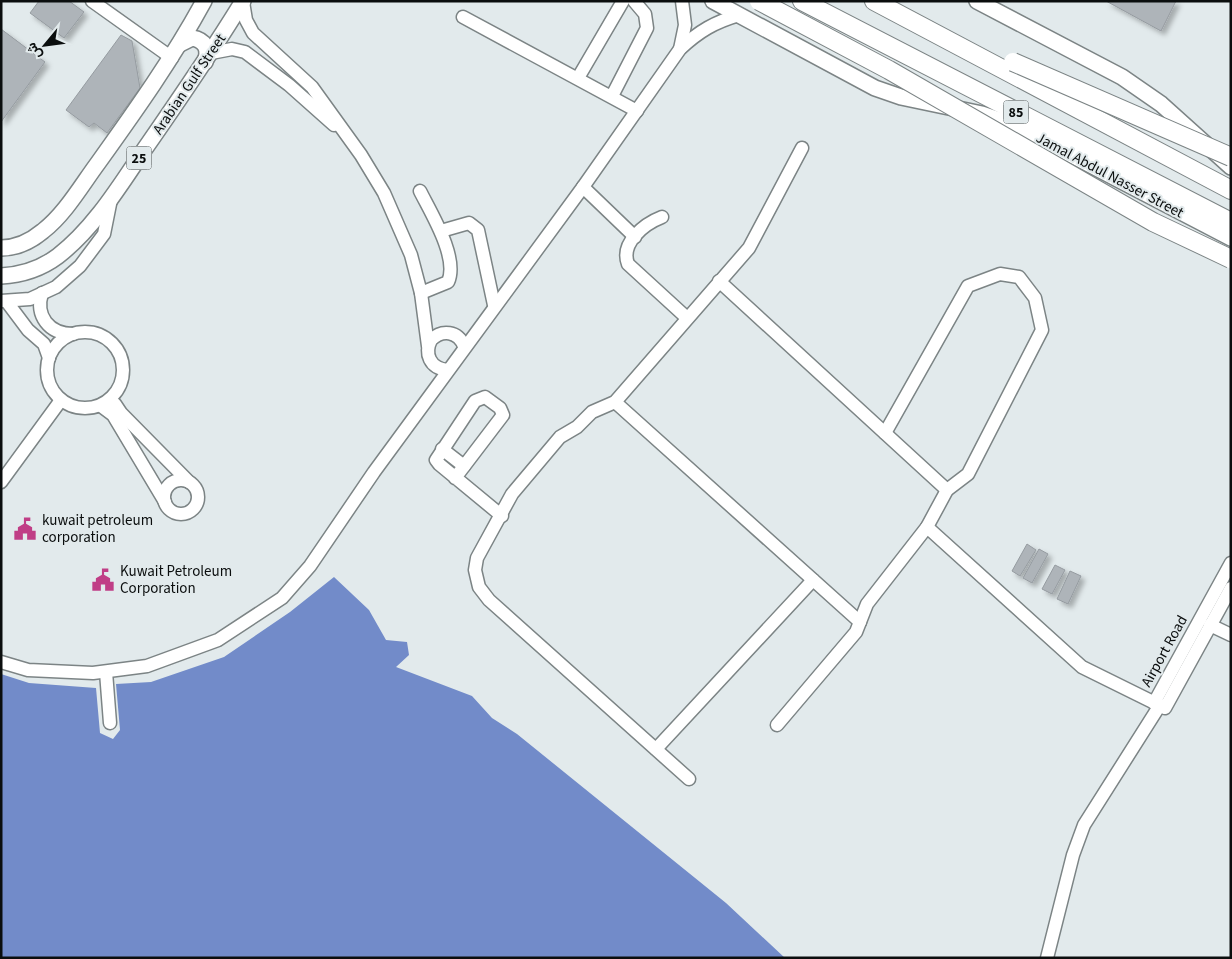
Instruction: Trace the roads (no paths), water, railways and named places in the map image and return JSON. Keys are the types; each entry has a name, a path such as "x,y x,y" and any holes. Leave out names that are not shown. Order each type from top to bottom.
{"highway":[{"path":"759,1 889,70 1152,222 1231,259"},
{"name":"Jamal Abdul Nasser Street","path":"802,1 1231,222"},
{"name":"85","path":"874,1 1231,190"},
{"path":"945,39 1013,62 1231,156"}],"main road":[{"name":"Arabian Gulf Street","path":"1,248 18,246 35,237 60,214 172,58 204,1"},
{"name":"Arabian Gulf Street","path":"1,276 31,270 57,257 94,221 208,58 243,1"},
{"name":"Jamal Abdul Nasser Street","path":"713,1 882,90 901,97 982,114 1016,126 1231,238"},
{"path":"977,1 1142,90 1231,167"},
{"path":"180,44 192,38 204,43 208,58"}],"street":[{"path":"92,1 172,58"},
{"path":"243,1 246,20 256,37 312,87 352,142 396,216 411,256 421,293 430,361 434,366 447,370"},
{"path":"578,78 623,1"},
{"path":"612,96 647,28 645,14 634,1"},
{"path":"680,49 685,25 682,1"},
{"path":"998,1 1011,19"},
{"path":"1,662 28,670 93,673 147,666 218,640 282,598 310,566 464,346 583,187 680,49 697,33 717,21 739,15"},
{"path":"463,17 637,111"},
{"path":"245,52 256,37"},
{"path":"208,58 232,49 245,52 289,85 352,142"},
{"path":"689,779 489,600 479,587 475,570 478,558 512,494 560,437 577,427 592,412 615,402 749,248 802,148"},
{"path":"583,187 635,237"},
{"path":"420,191 441,231 452,273 448,282 421,293"},
{"path":"4,301 30,299 56,287 80,266 104,234 111,198"},
{"path":"662,217 644,228 625,250 628,264 687,318"},
{"path":"441,231 469,223 478,230 494,305"},
{"path":"777,725 856,632 867,604 927,527 947,490 968,474 1042,330 1035,298 1019,277 1000,274 968,286 885,433"},
{"path":"719,281 947,490"},
{"path":"42,293 40,302 41,314 45,322 52,329 63,334 96,333 110,341 120,354 124,377 120,388 113,397 101,406 81,409 61,400 48,381 49,358 54,348 62,339 73,334"},
{"path":"4,301 28,330 44,344 49,358"},
{"path":"424,318 431,326 457,336 464,346"},
{"path":"428,346 431,340 447,333 464,333 479,326"},
{"path":"101,406 113,414 168,508 180,514 192,510 197,505 197,492 121,413 113,397"},
{"path":"455,478 503,415 502,410 488,398 482,397 475,401 442,449 437,462 455,478 502,516"},
{"path":"1,482 61,400"},
{"path":"615,402 860,622"},
{"path":"442,449 464,466"},
{"path":"165,502 166,489 170,484 182,480 189,482"},
{"path":"927,527 1082,667 1157,704 1084,825 1073,855 1047,958"},
{"name":"Airport Road","path":"1231,563 1157,704 1165,708 1231,588"},
{"path":"656,749 812,580"},
{"path":"1210,625 1231,635"},
{"path":"106,672 110,723"}],"water":[{"path":"334,577 369,610 386,640 407,642 409,655 396,667 472,696 492,718 517,734 726,903 785,958 1,958 1,674 29,683 96,688 100,733 113,739 120,730 116,684 151,682 224,657 290,612"}],"place":[{"name":"kuwait petroleum corporation","path":"25,529"},
{"name":"Kuwait Petroleum Corporation","path":"103,580"}]}
